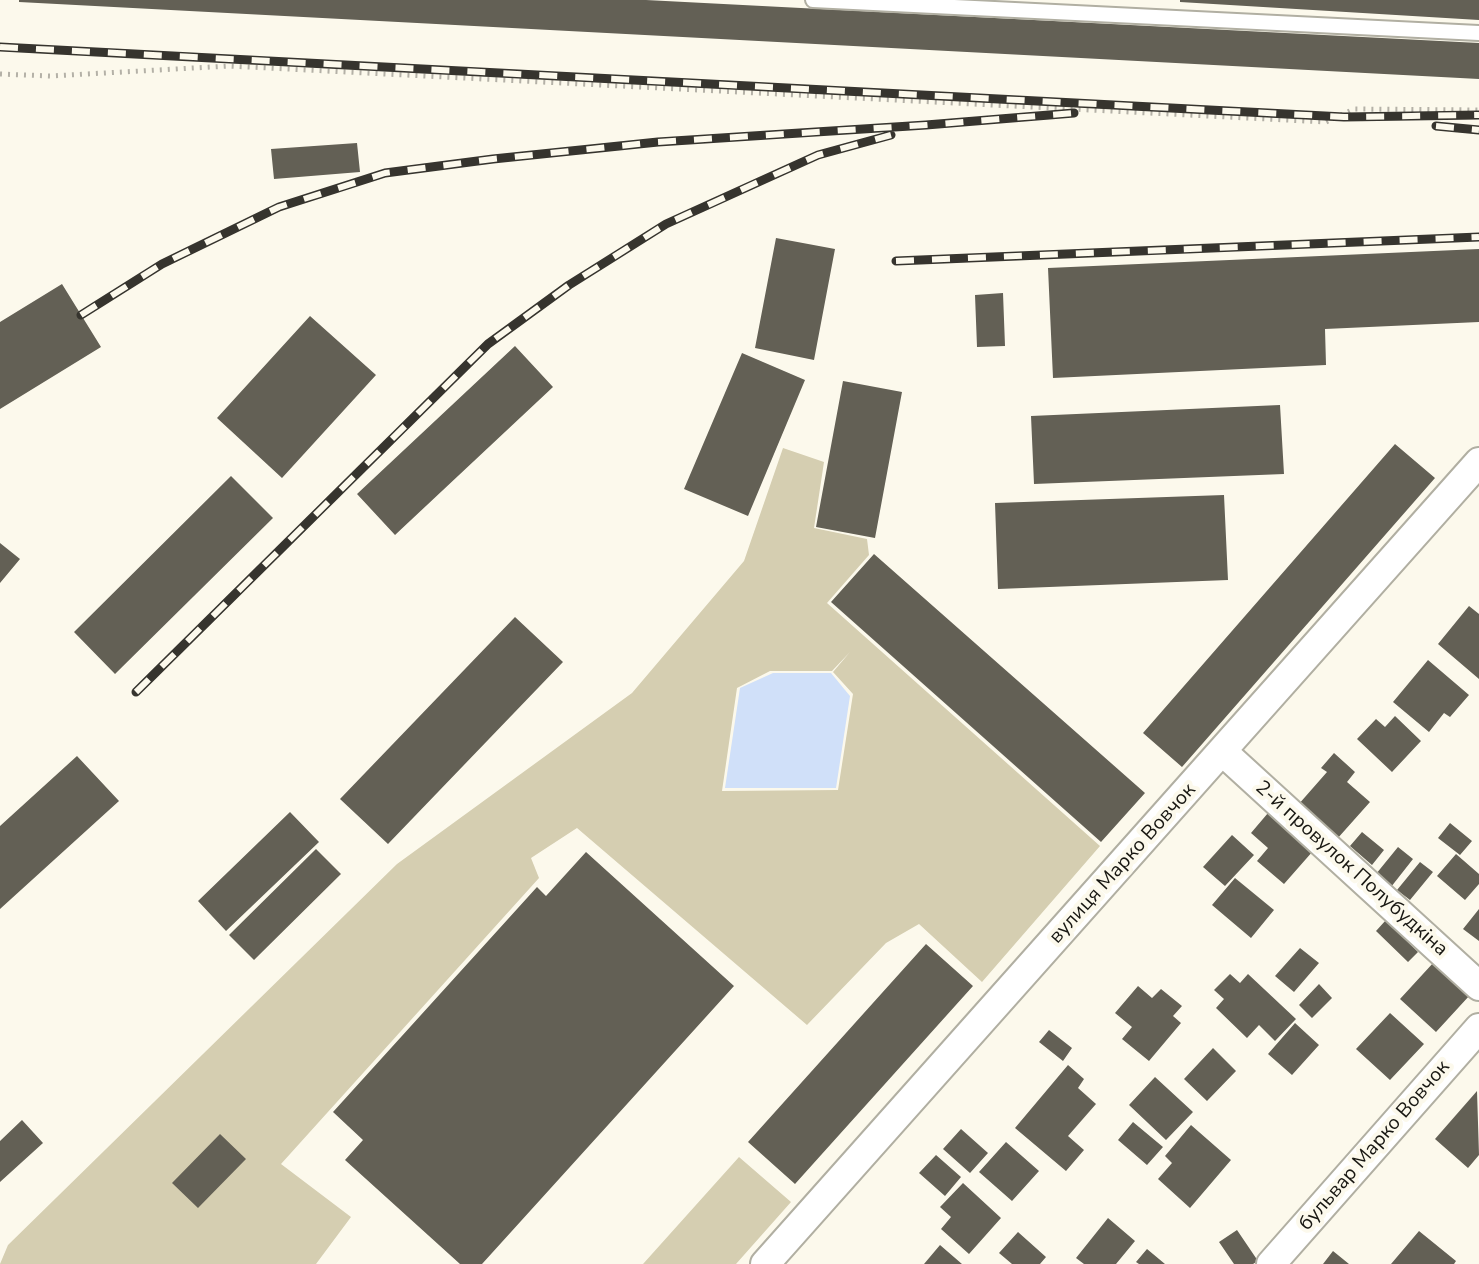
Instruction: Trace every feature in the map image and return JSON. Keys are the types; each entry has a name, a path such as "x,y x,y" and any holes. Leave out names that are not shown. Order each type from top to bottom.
{"street":[{"name":"вулиця Марко Вовчок","path":"765,1264 1479,462"},
{"name":"2-й провулок Полубудкіна","path":"1223,752 1479,986"},
{"name":"бульвар Марко Вовчок","path":"1271,1264 1479,1028"}],"lane":[{"path":"813,0 1479,33"}],"path":[{"path":"0,74 51,76 229,66 1326,122 1354,109 1479,110"}],"shaded area":[{"path":"783,448 824,462 814,528 867,539 869,555 827,603 1100,846 982,982 919,924 886,943 807,1025 577,828 531,858 539,878 281,1164 351,1217 316,1264 0,1264 8,1245 397,864 632,693 744,561","holes":["850,652 833,672 853,694 838,790 722,791 737,688 770,671 832,671"]},
{"path":"739,1157 791,1202 736,1264 643,1264"}],"water":[{"path":"773,673 831,673 850,696 836,788 725,788 740,688"}],"building":[{"path":"646,0 1479,43 1479,79 19,2"},
{"path":"1479,0 1479,20 1180,2"},
{"path":"357,143 360,172 274,179 271,149"},
{"path":"776,238 835,249 814,360 755,348"},
{"path":"1479,249 1479,322 1325,329 1326,365 1053,378 1048,268"},
{"path":"62,284 101,347 0,409 0,322"},
{"path":"1003,293 1005,346 977,347 975,295"},
{"path":"310,316 376,375 282,478 217,418"},
{"path":"515,346 553,387 395,535 357,494"},
{"path":"742,353 805,380 748,516 684,489"},
{"path":"843,381 902,392 875,538 816,527"},
{"path":"1280,405 1284,474 1034,484 1031,416"},
{"path":"1395,444 1435,478 1182,767 1143,733"},
{"path":"231,476 273,518 115,674 74,632"},
{"path":"1224,495 1228,580 998,589 995,503"},
{"path":"0,543 20,559 0,583"},
{"path":"874,554 1145,793 1101,842 831,602"},
{"path":"1469,606 1479,614 1479,679 1438,644"},
{"path":"515,617 563,662 388,844 340,799"},
{"path":"1428,660 1469,695 1450,717 1444,713 1429,732 1393,702"},
{"path":"1395,716 1421,741 1392,772 1357,739 1376,719 1385,727"},
{"path":"1334,753 1355,772 1347,782 1370,802 1337,839 1298,805 1327,772 1321,768"},
{"path":"77,756 119,801 0,909 0,826"},
{"path":"290,812 319,842 226,931 198,901"},
{"path":"1268,813 1313,851 1284,884 1257,861 1268,848 1251,833"},
{"path":"1450,823 1472,841 1460,855 1438,838"},
{"path":"1362,832 1384,850 1372,865 1350,846"},
{"path":"1232,835 1254,855 1225,886 1203,867"},
{"path":"1398,847 1413,859 1391,887 1376,874"},
{"path":"316,849 341,874 254,960 229,935"},
{"path":"586,852 734,986 482,1264 460,1264 345,1160 363,1140 333,1112 537,887 546,896"},
{"path":"1456,854 1479,874 1479,884 1465,900 1437,876"},
{"path":"1420,862 1433,872 1410,900 1397,890"},
{"path":"1235,878 1274,910 1251,938 1212,905"},
{"path":"1479,909 1479,941 1463,929"},
{"path":"1386,920 1418,952 1408,962 1376,931"},
{"path":"926,944 973,986 795,1184 748,1142"},
{"path":"1300,948 1319,963 1294,992 1275,976"},
{"path":"1434,962 1470,995 1436,1032 1400,999"},
{"path":"1230,974 1240,983 1248,974 1296,1019 1275,1041 1259,1025 1247,1038 1216,1008 1224,999 1214,990"},
{"path":"1319,984 1332,998 1312,1018 1299,1005"},
{"path":"1138,986 1152,998 1161,989 1182,1006 1173,1016 1181,1023 1149,1061 1122,1039 1132,1027 1115,1013"},
{"path":"1390,1013 1424,1044 1390,1080 1356,1049"},
{"path":"1295,1023 1319,1045 1292,1075 1268,1054"},
{"path":"1049,1030 1072,1048 1063,1061 1039,1042"},
{"path":"1213,1048 1236,1071 1207,1101 1184,1079"},
{"path":"1068,1065 1084,1079 1078,1088 1096,1104 1068,1136 1084,1150 1066,1171 1015,1128"},
{"path":"1155,1077 1193,1112 1166,1140 1129,1105"},
{"path":"1477,1091 1479,1155 1468,1168 1435,1139"},
{"path":"22,1120 43,1143 0,1182 0,1141"},
{"path":"1133,1122 1163,1147 1147,1165 1118,1140"},
{"path":"1191,1125 1231,1160 1190,1208 1158,1179 1172,1163 1165,1156"},
{"path":"961,1129 988,1153 970,1173 943,1149"},
{"path":"220,1134 246,1159 198,1208 172,1183"},
{"path":"1006,1142 1039,1171 1012,1201 979,1172"},
{"path":"936,1155 961,1177 945,1196 919,1173"},
{"path":"963,1183 1001,1218 969,1254 941,1229 951,1217 940,1207"},
{"path":"1108,1218 1135,1241 1116,1264 1084,1264 1076,1258"},
{"path":"1237,1230 1258,1261 1253,1264 1234,1264 1219,1242"},
{"path":"1419,1231 1456,1261 1454,1264 1391,1264"},
{"path":"1018,1232 1046,1257 1040,1264 1012,1264 999,1253"},
{"path":"940,1245 962,1264 924,1264"},
{"path":"1147,1249 1165,1264 1136,1262"},
{"path":"1333,1251 1349,1264 1323,1264"}],"railway":[{"path":"0,47 1344,117 1479,115"},
{"path":"81,315 162,264 279,207 385,173 658,142 1074,113"},
{"path":"1436,126 1479,130"},
{"path":"136,692 488,344 569,285 666,224 818,155 891,135"},
{"path":"896,261 1479,237"}]}
